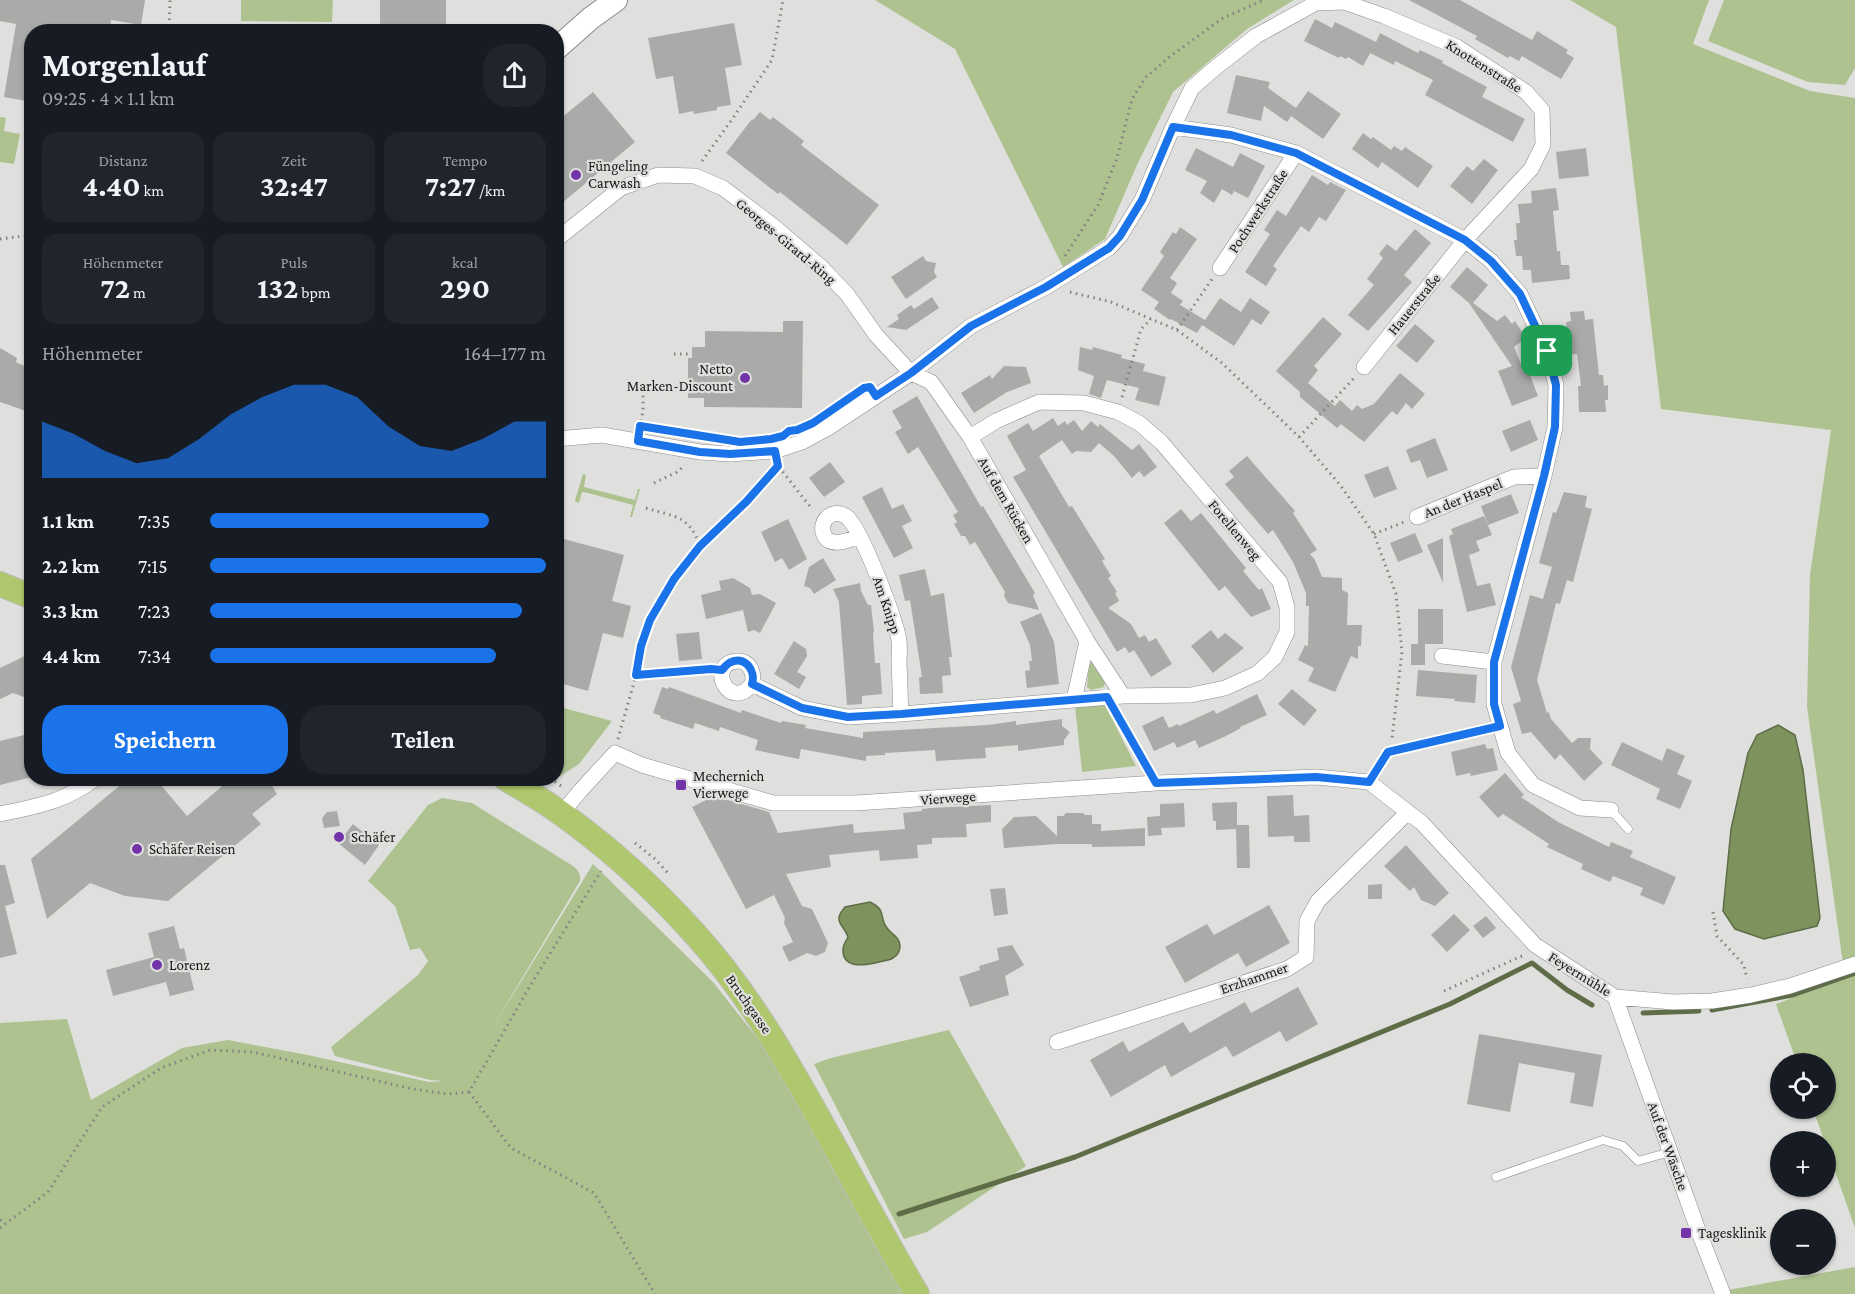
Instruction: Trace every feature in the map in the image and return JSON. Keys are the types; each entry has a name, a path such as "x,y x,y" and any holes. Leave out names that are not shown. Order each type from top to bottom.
{"main road":[{"path":"564,42 616,0"},
{"path":"0,584 24,594"},
{"name":"Bruchgasse","path":"517,786 561,814 615,855 645,882 694,933 728,975 762,1022 796,1078 917,1294"}],"street":[{"name":"Knottenstraße","path":"911,373 971,326 1046,287 1109,248 1120,236 1142,200 1192,88 1256,36 1316,3 1344,2 1457,47 1526,92 1542,110 1543,145 1532,169 1465,240"},
{"path":"1173,127 1231,135 1296,153 1465,240 1491,261 1520,294 1547,351 1556,385 1555,427 1494,662 1494,704 1508,753 1533,784 1580,808 1611,810"},
{"name":"Pochwerkstraße","path":"1220,268 1296,153"},
{"name":"Georges-Girard-Ring","path":"564,234 621,188 658,175 695,176 723,188 772,225 820,266 847,294 876,335 911,373"},
{"name":"Hauerstraße","path":"1364,367 1465,240"},
{"path":"564,438 639,433 700,452 777,458 828,428 911,373"},
{"name":"Auf dem Rücken","path":"911,373 931,382 970,437 1087,641 1123,696"},
{"name":"Forellenweg","path":"970,437 996,421 1039,402 1084,403 1118,412 1138,423 1162,443 1280,582 1287,607 1287,632 1275,657 1258,673 1226,688 1191,695 1107,697"},
{"name":"An der Haspel","path":"1417,517 1514,477 1544,476"},
{"name":"Am Knipp","path":"825,520 832,514 841,514 848,518 859,536 884,591 899,641 901,714"},
{"path":"825,520 822,529 825,537 833,542 850,540 859,536"},
{"path":"1074,700 1087,641"},
{"path":"1442,656 1494,662"},
{"path":"739,661 746,663 751,669 752,684 742,692 733,693 725,688 721,679 722,670 729,663 739,661"},
{"path":"752,684 802,708 848,717 1107,697"},
{"path":"561,814 615,753"},
{"name":"Vierwege","path":"615,753 642,765 773,803 856,803 1156,783 1316,777 1369,782"},
{"name":"Feyermühle","path":"1369,782 1422,823 1535,945 1615,997 1673,1002 1712,1001 1790,986 1855,964"},
{"path":"0,814 57,801 87,786"},
{"name":"Erzhammer","path":"1057,1042 1287,969 1306,957 1307,921 1318,901 1408,812"},
{"name":"Auf der Wäsche","path":"1615,997 1723,1294"}],"lane":[{"path":"1388,752 1500,726"},
{"path":"1611,810 1628,830"},
{"path":"1496,1177 1602,1140 1623,1146 1638,1161 1670,1152"}],"path":[{"path":"169,24 170,0"},
{"path":"695,176 699,164 772,60 783,0"},
{"path":"1063,259 1098,205 1116,158 1132,99 1146,77 1223,18 1264,0"},
{"path":"0,239 24,236"},
{"path":"1177,330 1220,268"},
{"path":"1046,287 1111,302 1177,330 1222,363 1299,437 1341,486 1374,534 1396,594 1402,652 1394,730 1388,752"},
{"path":"1118,412 1141,329 1151,319"},
{"path":"674,354 692,354"},
{"path":"1299,437 1364,367"},
{"path":"639,433 643,411 643,384"},
{"path":"639,433 650,428"},
{"path":"654,483 677,472 700,452"},
{"path":"615,753 636,675 641,646 650,620 674,579 700,546 746,502 777,458 815,513 825,520"},
{"path":"646,508 687,522 693,529 700,546"},
{"path":"1374,534 1417,517"},
{"path":"636,675 722,670"},
{"path":"1107,697 1156,783"},
{"path":"469,1092 530,986 603,869 615,855"},
{"path":"1713,912 1717,936 1744,965 1751,995"},
{"path":"1444,991 1526,955 1535,945"},
{"path":"0,1228 48,1192 102,1107 161,1068 210,1050 253,1052 413,1089 447,1094 469,1092"},
{"path":"469,1092 512,1148 594,1193 655,1294"},
{"path":"0,1220 5,1223"}],"shaded area":[{"path":"241,0 333,0 332,22 241,21"},
{"path":"875,0 1294,0 1247,29 1173,92 1137,165 1105,239 1063,267 955,49"},
{"path":"1570,0 1709,0 1693,44 1810,91 1855,98 1855,959 1843,964 1807,707 1810,575 1831,430 1661,409 1616,27"},
{"path":"1724,0 1855,0 1855,68 1845,85 1808,82 1708,41"},
{"path":"0,117 6,118 4,131 20,134 14,164 0,162"},
{"path":"583,474 586,475 584,487 635,500 638,489 640,489 632,517 630,517 633,505 582,492 579,503 576,502"},
{"path":"1089,663 1093,663 1105,682 1104,687 1091,690 1087,687"},
{"path":"1104,703 1136,766 1082,772 1075,706"},
{"path":"564,708 612,721 579,764 564,774"},
{"path":"1778,725 1795,735 1803,770 1820,918 1817,926 1764,939 1735,929 1723,911 1731,829 1748,753 1757,735"},
{"path":"442,798 472,803 573,866 580,876 580,881 487,1037 593,864 713,982 788,1077 905,1294 0,1294 0,1023 67,1019 91,1100 182,1048 228,1040 429,1082 443,1081 430,1080 335,1056 331,1047 418,975 428,961 420,948 410,950 395,906 368,881 428,805"},
{"path":"870,902 881,911 884,924 899,940 900,950 889,960 859,965 850,963 844,955 843,948 848,937 839,916 845,907"},
{"path":"1855,975 1855,1228 1836,1174 1836,1131 1821,1131 1817,1119 1836,1119 1836,1053 1793,1053 1776,1004"},
{"path":"949,1030 1026,1166 927,1232 904,1239 814,1064"},
{"path":"1855,1267 1855,1294 1730,1294 1728,1290 1811,1275 1836,1275 1836,1270"}],"building":[{"path":"0,0 145,0 141,24 111,20 111,24 24,24 24,101 4,97 16,24 0,21"},
{"path":"380,0 446,0 446,24 380,24"},
{"path":"1409,0 1460,0 1532,40 1537,31 1568,50 1566,53 1574,58 1561,79 1522,56 1519,61 1510,56 1508,58 1475,39 1477,36"},
{"path":"1315,19 1332,28 1335,22 1376,42 1380,33 1418,53 1420,50 1443,61 1442,63 1487,87 1482,97 1525,119 1513,142 1425,95 1433,80 1395,61 1394,65 1370,53 1363,66 1348,57 1346,59 1340,56 1339,58 1304,41"},
{"path":"734,23 742,65 725,68 731,105 694,114 693,111 679,114 673,76 656,79 648,38"},
{"path":"1236,75 1270,82 1268,88 1296,108 1308,91 1341,114 1323,139 1291,116 1287,122 1264,106 1261,121 1227,113"},
{"name":"Füngeling Carwash","path":"593,92 635,142 564,201 564,116"},
{"path":"760,112 770,120 773,117 804,141 801,145 879,205 847,245 726,153"},
{"path":"1363,133 1391,150 1394,146 1402,151 1405,147 1433,166 1418,188 1382,162 1378,168 1352,149"},
{"path":"1196,148 1233,167 1240,153 1265,166 1248,198 1234,191 1232,195 1222,189 1214,203 1200,193 1207,181 1185,170"},
{"path":"1586,148 1589,176 1559,179 1556,152"},
{"path":"1484,159 1498,170 1472,204 1450,186 1467,166 1473,171"},
{"path":"1312,175 1328,185 1330,182 1346,190 1326,221 1319,217 1309,232 1301,226 1273,266 1277,269 1266,286 1245,272 1270,234 1264,230 1277,210 1286,216"},
{"path":"1556,188 1559,210 1553,211 1557,251 1560,251 1561,265 1569,265 1570,279 1532,283 1531,270 1523,270 1522,256 1516,256 1514,240 1517,240 1516,223 1520,223 1518,204 1532,203 1531,191"},
{"path":"1180,227 1197,239 1170,278 1177,283 1171,293 1183,301 1180,305 1205,320 1220,298 1241,312 1250,298 1270,312 1261,325 1252,319 1234,346 1202,325 1197,333 1170,320 1154,309 1159,302 1141,290 1164,256 1160,252 1173,232 1176,234"},
{"path":"1415,229 1431,243 1404,275 1412,282 1368,331 1348,315 1374,285 1367,279 1383,258 1379,254 1387,244 1396,251"},
{"path":"923,256 926,261 936,263 934,272 937,277 906,299 891,277"},
{"path":"1467,267 1488,285 1473,303 1497,321 1505,315 1512,324 1515,321 1526,338 1514,347 1524,372 1528,370 1538,396 1512,406 1498,371 1512,366 1469,303 1450,287"},
{"path":"932,297 939,308 906,330 887,327 899,319 897,315 911,305 914,309"},
{"path":"1584,311 1585,320 1593,319 1599,375 1603,375 1604,386 1608,385 1608,400 1605,400 1606,412 1579,412 1578,386 1581,386 1577,354 1569,355 1566,322 1571,321 1570,312"},
{"path":"1323,317 1342,334 1314,366 1318,370 1308,383 1335,406 1340,400 1352,411 1357,405 1362,409 1374,404 1400,373 1425,394 1412,409 1406,403 1397,415 1392,411 1364,442 1341,424 1337,428 1300,397 1300,392 1276,371"},
{"name":"Netto Marken-Discount","path":"783,321 803,321 802,408 704,407 704,398 688,398 688,358 692,358 692,347 705,347 705,331 783,332"},
{"path":"1415,324 1435,341 1417,363 1396,346"},
{"path":"1080,347 1092,350 1093,347 1122,355 1121,358 1145,364 1143,371 1166,377 1159,406 1135,400 1139,388 1107,380 1101,398 1089,394 1094,376 1078,370"},
{"path":"0,348 17,358 16,362 24,366 24,410 0,402"},
{"path":"1004,366 1026,367 1031,383 1007,392 974,413 961,393 990,375 992,379"},
{"path":"917,396 981,507 983,506 1035,593 1033,595 1039,610 1008,603 1004,596 1005,592 975,542 970,545 954,524 957,522 953,515 958,512 918,447 908,454 895,432 902,428 892,411"},
{"path":"1053,418 1058,426 1065,421 1067,425 1074,420 1082,431 1091,421 1098,427 1100,424 1132,450 1139,444 1157,467 1144,477 1139,471 1132,478 1114,456 1099,443 1091,452 1076,451 1072,454 1062,440 1039,456 1069,507 1072,506 1105,559 1102,561 1111,576 1108,578 1117,592 1115,593 1119,601 1108,608 1131,624 1139,638 1145,635 1149,642 1156,638 1172,664 1151,677 1134,650 1129,653 1125,647 1117,652 1013,477 1026,470 1007,436 1028,423 1033,431"},
{"path":"1530,420 1538,440 1511,452 1502,431"},
{"path":"1435,438 1448,470 1427,478 1420,460 1411,463 1406,450"},
{"path":"1247,456 1295,511 1293,513 1317,550 1310,554 1322,577 1342,578 1342,590 1348,593 1347,625 1362,625 1358,659 1351,656 1335,692 1308,681 1314,668 1298,660 1305,645 1308,646 1309,606 1306,606 1306,593 1293,562 1273,530 1268,534 1225,484 1234,477 1229,471"},
{"path":"830,462 845,482 824,497 809,478"},
{"path":"1388,466 1397,489 1374,498 1364,475"},
{"path":"882,487 892,509 903,504 912,521 902,526 913,548 894,558 862,497"},
{"path":"1564,492 1587,496 1585,507 1592,509 1573,582 1567,580 1560,604 1556,603 1537,680 1551,719 1572,743 1578,738 1591,738 1590,749 1603,763 1584,781 1560,754 1555,760 1531,732 1522,734 1513,704 1521,701 1511,667 1530,595 1543,599 1552,567 1539,563 1553,512 1556,513"},
{"path":"1511,494 1519,513 1488,525 1481,506"},
{"path":"1181,509 1191,521 1201,513 1246,568 1243,571 1259,590 1262,588 1271,609 1251,617 1225,586 1219,591 1164,523"},
{"path":"1484,516 1492,535 1476,541 1480,551 1469,555 1477,586 1490,583 1496,605 1467,612 1449,536 1453,534 1451,529"},
{"path":"788,519 807,559 789,570 782,558 775,562 761,532"},
{"path":"1415,533 1423,552 1398,562 1390,543"},
{"path":"1443,538 1443,583 1427,545"},
{"path":"564,539 624,555 612,601 631,606 623,638 603,633 588,691 564,684"},
{"path":"823,558 836,580 814,594 810,588 804,586 809,567"},
{"path":"925,569 931,596 944,593 952,657 949,657 951,675 942,676 943,693 920,694 919,677 922,677 910,600 905,601 899,575"},
{"path":"733,578 750,588 752,595 760,594 776,603 760,633 754,630 748,632 743,610 706,619 701,595 721,590 719,581"},
{"path":"860,583 868,605 871,605 875,663 880,663 882,694 862,696 862,704 847,705 839,602 833,589"},
{"path":"1418,609 1443,609 1443,644 1425,644 1425,665 1411,665 1411,644 1418,644"},
{"path":"1041,613 1054,642 1059,684 1027,688 1025,671 1030,670 1029,661 1032,661 1030,645 1020,622"},
{"path":"1211,630 1218,639 1225,633 1244,648 1213,673 1191,646"},
{"path":"699,632 702,659 679,661 676,634"},
{"path":"794,641 806,649 807,656 797,672 806,677 799,689 774,674"},
{"path":"24,656 24,697 13,693 0,699 0,668"},
{"path":"1418,670 1477,675 1475,703 1416,696"},
{"path":"662,687 668,689 669,687 741,713 742,710 781,723 782,721 806,725 805,728 863,738 863,732 988,725 1016,721 1016,725 1062,719 1062,726 1070,732 1064,740 1064,745 1018,751 1018,745 985,748 986,758 936,761 935,750 866,756 866,761 801,749 799,759 755,750 758,740 720,727 719,731 695,723 693,729 660,718 661,716 653,713"},
{"path":"1292,689 1317,710 1304,726 1278,704"},
{"path":"1257,694 1267,715 1199,748 1195,740 1177,748 1174,742 1154,751 1142,726 1163,716 1169,728 1178,724 1179,726 1214,710 1216,714"},
{"path":"24,735 24,779 0,785 0,741"},
{"path":"1622,742 1662,761 1667,748 1685,756 1677,774 1692,781 1680,809 1656,799 1660,789 1611,765"},
{"path":"1485,744 1487,749 1493,748 1498,770 1471,776 1470,773 1456,776 1451,752"},
{"path":"1505,773 1524,795 1521,797 1558,822 1609,847 1611,842 1633,851 1630,857 1676,877 1664,905 1640,895 1643,888 1613,876 1610,882 1581,869 1583,864 1547,847 1549,844 1503,814 1498,818 1479,797"},
{"name":"Schäfer Reisen","path":"119,786 162,786 187,816 222,786 272,786 277,794 252,814 261,824 168,901 125,896 90,883 47,919 31,859"},
{"path":"1293,795 1294,816 1309,815 1310,842 1294,842 1294,836 1268,837 1267,796"},
{"path":"714,796 769,812 778,833 853,824 854,833 905,829 903,813 930,808 991,805 991,822 966,824 967,837 932,838 932,844 917,845 918,858 880,861 879,850 829,855 831,867 786,874 802,906 812,909 828,943 825,952 816,956 807,953 789,962 782,947 793,942 774,895 746,909 692,807"},
{"path":"1237,802 1237,825 1249,825 1250,868 1237,868 1236,829 1216,830 1216,821 1213,821 1212,803"},
{"path":"1184,803 1185,827 1161,828 1162,835 1148,836 1147,817 1160,816 1160,804"},
{"path":"337,811 340,826 324,828 322,818 327,812"},
{"path":"1066,813 1092,815 1092,824 1101,824 1101,831 1145,828 1145,846 1092,847 1092,844 1057,844 1004,848 1002,829 1014,817 1036,816 1057,836 1057,816 1063,816"},
{"path":"353,824 379,845 365,865 338,843"},
{"path":"1406,845 1449,893 1435,906 1421,900 1414,887 1410,891 1384,866"},
{"path":"0,865 5,865 15,903 5,906 17,954 0,958"},
{"path":"1382,884 1382,899 1368,899 1368,885"},
{"path":"1005,888 1008,914 994,916 990,889"},
{"path":"1269,905 1290,943 1246,967 1238,953 1185,983 1165,947 1207,924 1214,935"},
{"path":"1454,914 1470,930 1447,952 1431,935"},
{"path":"1486,916 1496,928 1483,938 1473,926"},
{"name":"Lorenz","path":"174,926 180,949 184,948 194,990 170,996 166,982 113,996 106,970 154,957 148,933"},
{"path":"1012,945 1024,965 1005,976 1009,995 970,1007 959,977 980,970 979,966 999,960 997,948"},
{"path":"1298,987 1318,1024 1286,1042 1280,1031 1233,1057 1226,1046 1171,1077 1165,1065 1111,1097 1090,1060 1123,1041 1129,1052 1183,1022 1190,1033 1245,1002 1251,1013"},
{"path":"1479,1034 1602,1055 1593,1107 1570,1103 1575,1073 1519,1063 1510,1112 1467,1104"}],"waterway":[{"path":"899,1214 1075,1157 1450,1004 1532,963 1567,990 1592,1005"},
{"path":"1712,1010 1793,995 1855,973"},
{"path":"1643,1013 1699,1011"}],"place":[{"name":"Füngeling Carwash","path":"576,175"},
{"name":"Netto Marken-Discount","path":"745,378"},
{"name":"Mechernich Vierwege","path":"681,785"},
{"name":"Schäfer","path":"339,837"},
{"name":"Schäfer Reisen","path":"137,849"},
{"name":"Lorenz","path":"157,965"},
{"name":"Tagesklinik","path":"1686,1233"}],"route":[{"path":"1173,127 1231,135 1296,153 1465,240 1491,261 1520,294 1547,351 1556,385 1555,427 1494,662 1494,704 1500,726 1388,752 1369,782 1316,777 1156,783 1107,697 848,717 802,708 752,684 751,669 746,663 739,661 729,663 722,670 636,675 641,646 650,620 674,579 700,546 746,502 778,466 775,451 730,454 700,452 638,441 640,426 740,442 771,439 813,423 864,388 870,387 876,396 911,373 971,326 1046,287 1109,248 1120,236 1142,200 1173,127"}]}
